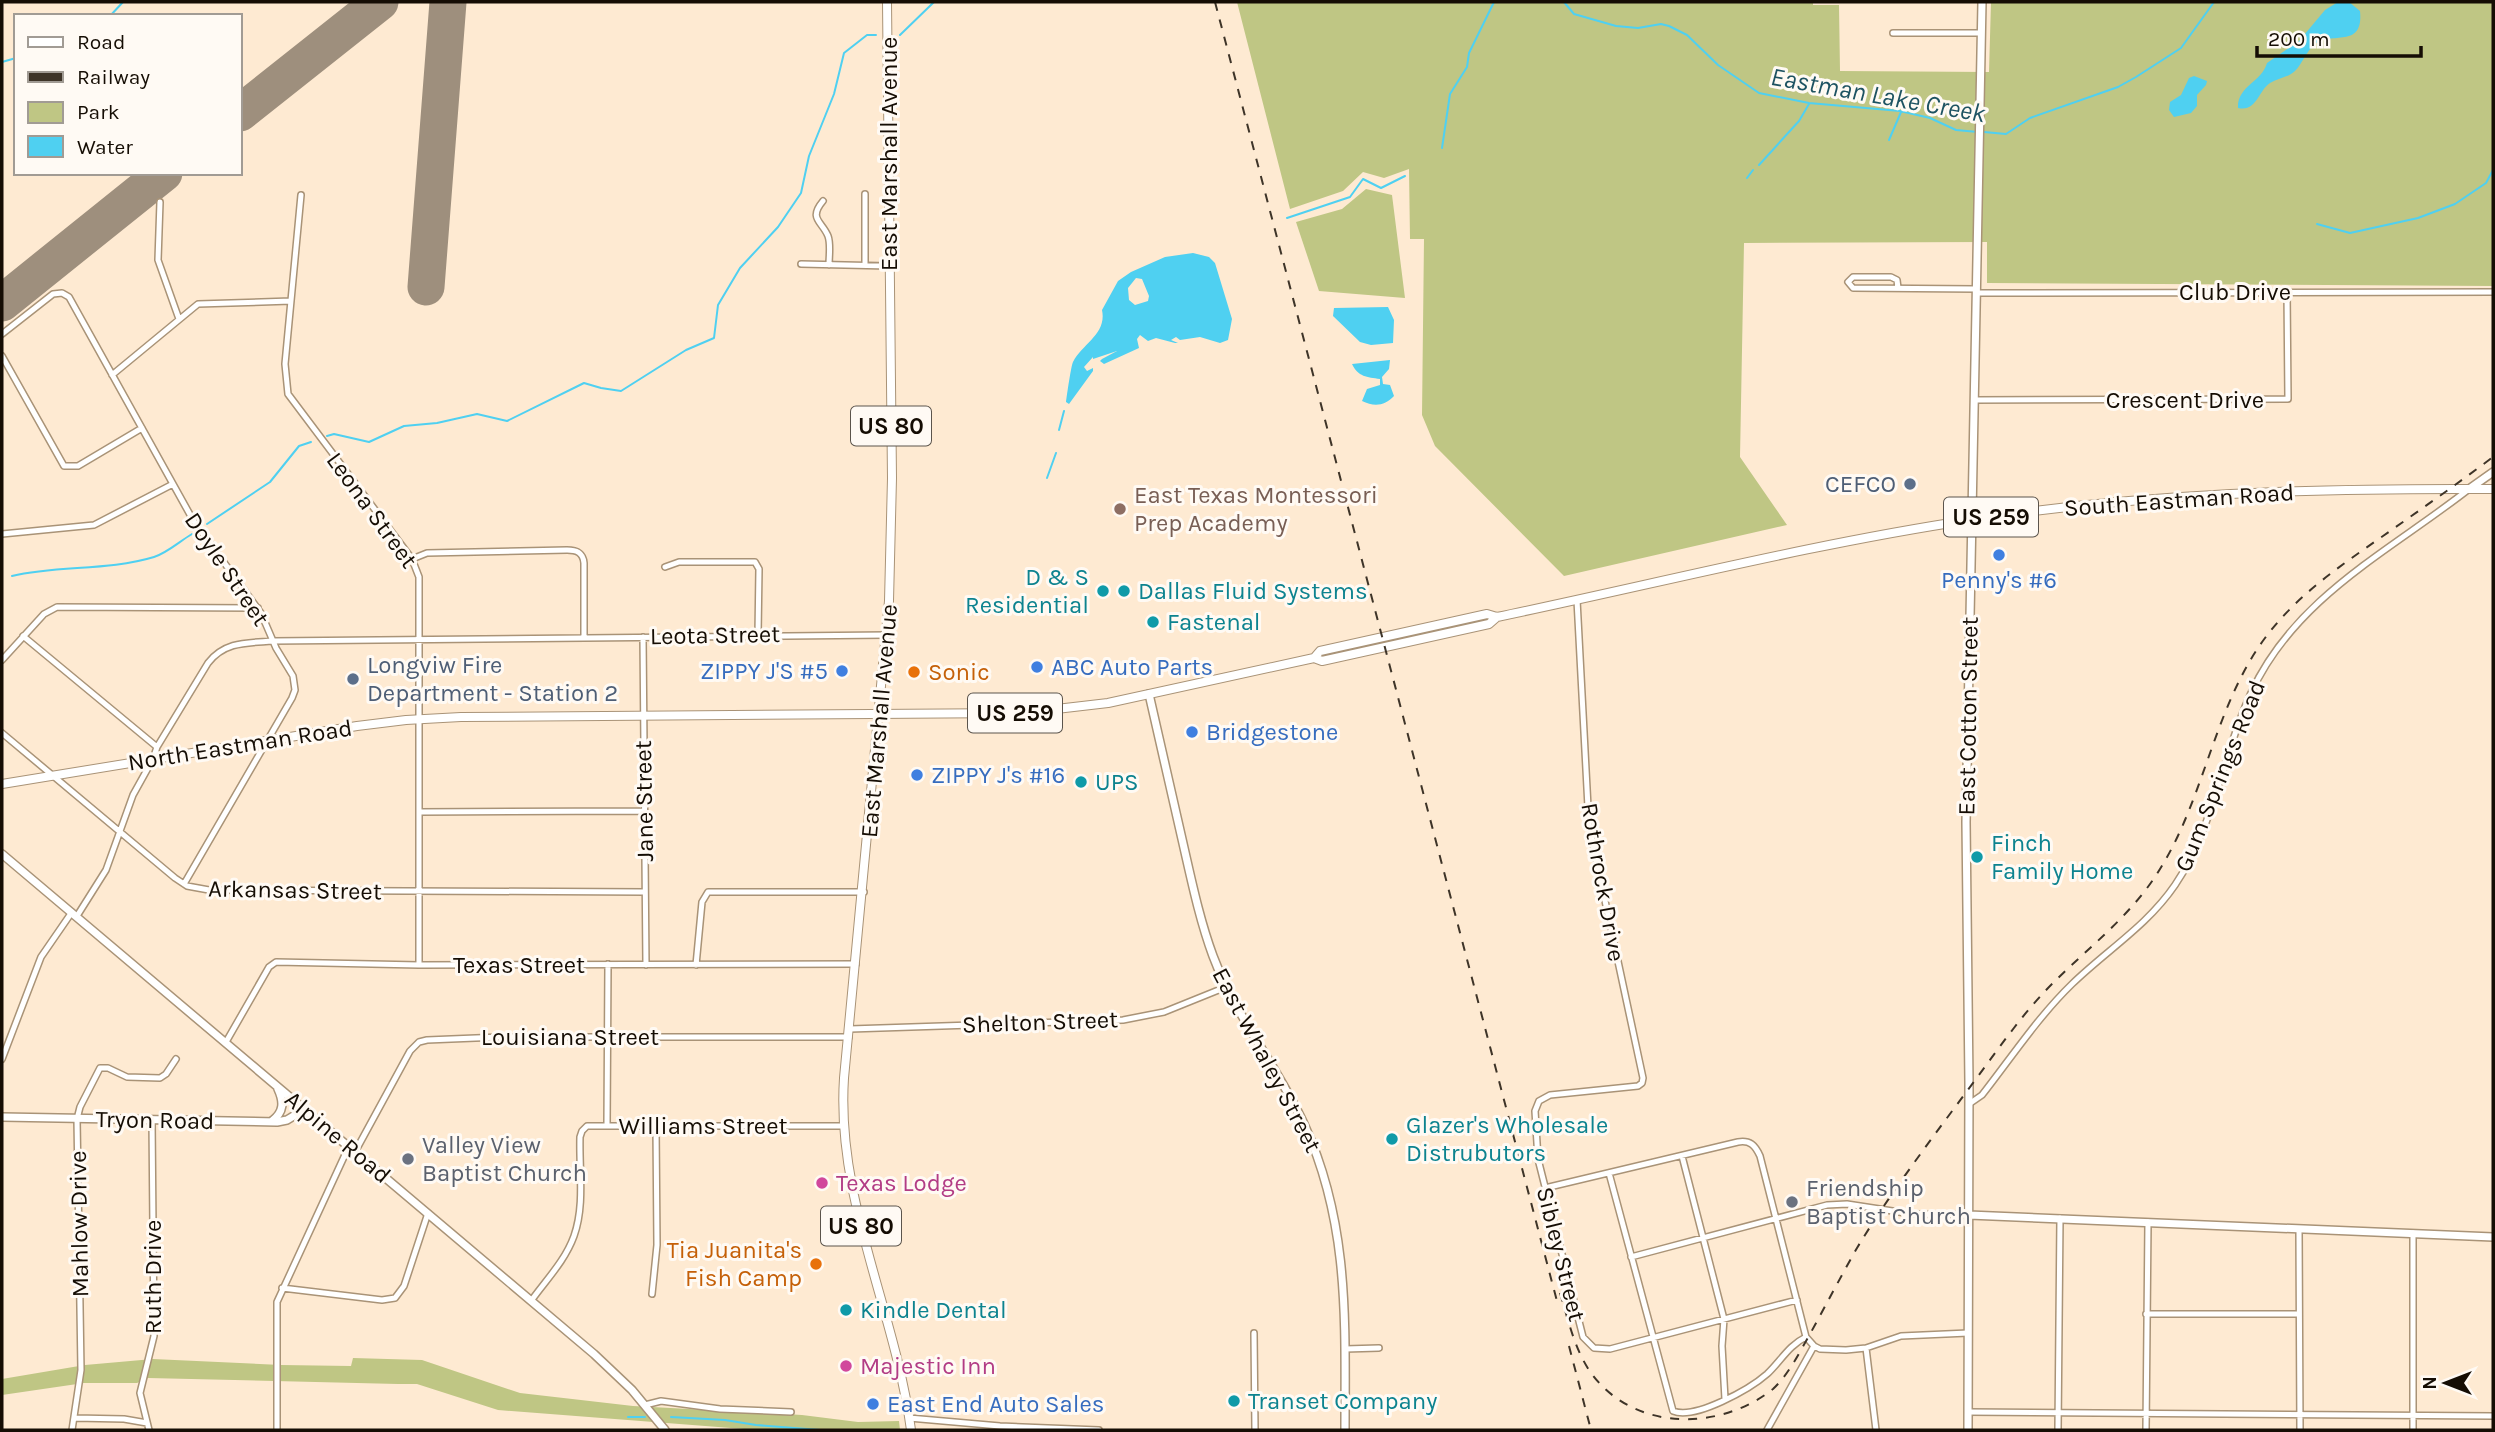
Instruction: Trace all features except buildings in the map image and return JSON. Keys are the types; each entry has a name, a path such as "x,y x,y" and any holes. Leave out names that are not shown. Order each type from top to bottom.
{"main road":[{"name":"East Marshall Avenue","path":"887,2 892,478 887,635 844,1088 843,1126 853,1195 898,1357 911,1430"},
{"name":"South Eastman Road","path":"1383,637 1487,614 1497,617 1828,544 1972,519 2108,503 2209,495 2325,489 2493,489"},
{"name":"South Eastman Road","path":"1386,647 1489,624 1497,617"},
{"name":"North Eastman Road","path":"1314,658 1320,651 1383,637"},
{"name":"North Eastman Road","path":"2,784 364,724 419,719 1037,712 1089,706 1314,658 1322,661 1386,647"}],"street":[{"name":"East Cotton Street","path":"1968,1430 1969,1104 1966,853 1982,2"},
{"path":"1893,33 1981,33"},
{"path":"865,194 865,265"},
{"name":"Leona Street","path":"301,195 285,365 290,398 411,559 419,577 419,965"},
{"path":"823,201 816,217 829,239 829,265"},
{"path":"160,202 158,260 179,319"},
{"path":"801,264 890,266"},
{"name":"Club Drive","path":"1898,288 1897,280 1891,277 1853,277 1848,282 1853,288 1976,291 2493,292"},
{"name":"Crescent Drive","path":"1975,400 2288,399 2287,292"},
{"name":"Doyle Street","path":"2,334 52,295 62,293 70,299 196,524 258,608 292,673 295,690 184,884"},
{"path":"112,375 196,305 290,301"},
{"path":"2,356 64,466 78,466 142,428"},
{"name":"Gum Springs Road","path":"1969,1104 1982,1095 2064,992 2141,926 2176,883 2198,841 2247,701 2263,668 2285,636 2336,586 2493,472"},
{"path":"2,534 94,525 173,484"},
{"path":"411,559 427,553 579,552 584,563 584,637"},
{"path":"665,567 679,562 757,563 758,634"},
{"name":"Rothrock Drive","path":"1577,600 1588,816 1605,910 1643,1079"},
{"path":"2,660 44,614 57,607 258,608"},
{"name":"Leota Street","path":"2,1059 41,957 106,870 136,788 157,747 214,654 232,644 273,641 758,634 887,635"},
{"path":"23,636 157,747"},
{"name":"Jane Street","path":"643,637 646,965"},
{"name":"East Whaley Street","path":"1149,694 1197,905 1212,954 1242,1019 1288,1093 1319,1160 1332,1202 1340,1242 1344,1286 1346,1430"},
{"name":"Arkansas Street","path":"2,733 184,884 209,890 645,892"},
{"path":"419,812 643,811"},
{"name":"Alpine Road","path":"2,854 602,1361 665,1430"},
{"path":"696,965 705,895 716,891 864,892"},
{"name":"Texas Street","path":"226,1042 274,962 419,965 856,964"},
{"path":"607,1126 608,964"},
{"name":"Shelton Street","path":"849,1033 1123,1020 1171,1010 1226,987"},
{"name":"Louisiana Street","path":"352,1149 410,1051 421,1041 461,1038 849,1033"},
{"name":"Mahlow Drive","path":"72,1430 81,1370 77,1119 80,1107 100,1068 108,1068 127,1077 160,1078 176,1059"},
{"name":"Sibley Street","path":"1643,1079 1638,1086 1547,1096 1538,1103 1534,1126 1545,1188 1584,1340 1591,1347 1606,1349 1652,1337"},
{"path":"270,1122 282,1109 277,1085"},
{"name":"Tryon Road","path":"2,1118 270,1122 287,1120 305,1109"},
{"name":"Ruth Drive","path":"148,1427 140,1393 154,1336 152,1120"},
{"name":"Williams Street","path":"531,1301 566,1253 576,1231 580,1205 581,1133 589,1125 843,1126"},
{"path":"652,1294 657,1245 656,1126"},
{"path":"1545,1188 1741,1141 1752,1143 1759,1156 1776,1217 1806,1337 1814,1346 1827,1350 1867,1348 1900,1336 1968,1334"},
{"path":"277,1430 276,1309 282,1288 352,1149"},
{"path":"1682,1156 1724,1320 1722,1356 1725,1399"},
{"path":"1609,1173 1670,1406 1677,1413 1686,1413 1745,1390 1806,1337"},
{"path":"1631,1257 1776,1217 1835,1204 1907,1213 2493,1237"},
{"path":"282,1288 382,1300 395,1298 404,1286 428,1213"},
{"path":"2058,1430 2060,1218"},
{"path":"2146,1430 2148,1222"},
{"path":"2299,1230 2300,1430"},
{"path":"2413,1234 2413,1430"},
{"path":"1652,1337 1797,1300"},
{"path":"2146,1314 2299,1314"},
{"path":"1254,1333 1255,1430"},
{"path":"1767,1430 1814,1346"},
{"path":"1345,1349 1379,1348"},
{"path":"1867,1348 1876,1430"},
{"path":"645,1405 658,1401 709,1408 791,1412"},
{"path":"1968,1412 2493,1416"},
{"path":"75,1418 128,1419 148,1427"},
{"path":"909,1418 1008,1427 1099,1430"}],"green space":[{"path":"1237,2 1813,2 1813,5 1839,5 1840,71 1989,72 1991,2 2493,2 2493,286 1987,283 1987,242 1744,243 1740,457 1787,525 1564,576 1435,446 1422,415 1424,239 1410,239 1409,169 1384,178 1363,172 1343,191 1290,209"},
{"path":"1366,189 1392,195 1405,298 1319,291 1296,222 1342,209"},
{"path":"353,1358 422,1360 520,1393 633,1406 802,1415 858,1422 899,1421 900,1430 757,1430 498,1410 417,1384 148,1378 137,1383 84,1383 2,1395 2,1379 85,1365 153,1359 351,1366"}],"water":[{"path":"2338,2 2349,2 2360,11 2357,31 2314,45 2295,71 2270,83 2249,107 2238,108 2241,94 2260,75 2267,63 2299,41 2325,10"},
{"path":"2194,76 2207,81 2197,95 2197,106 2191,113 2174,117 2169,110 2170,102 2181,95 2189,78"},
{"path":"1193,253 1209,257 1215,263 1232,319 1228,340 1220,343 1200,337 1180,340 1176,337 1171,340 1178,343 1175,343 1156,338 1148,341 1140,335 1137,339 1139,348 1104,364 1100,361 1117,351 1093,357 1084,367 1087,371 1093,368 1093,371 1069,404 1066,402 1073,362 1098,332 1103,318 1102,310 1118,281 1131,272 1165,257","holes":["1136,278 1142,279 1149,296 1148,301 1135,305 1129,300 1128,288"]},
{"path":"1388,307 1394,320 1393,343 1371,345 1360,342 1333,316 1334,308"},
{"path":"1390,360 1389,369 1382,377 1383,384 1390,385 1394,396 1379,404 1362,401 1367,389 1380,385 1380,379 1360,374 1352,364"}],"waterway":[{"path":"112,14 123,2"},
{"name":"Eastman Lake Creek","path":"900,35 934,2"},
{"path":"1442,148 1450,94 1467,67 1469,53 1494,2"},
{"name":"Eastman Lake Creek","path":"1564,2 1574,14 1616,26 1669,26 1687,35 1718,65 1759,93 1809,103 1900,111 1930,118 1956,130 1978,132"},
{"name":"Eastman Lake Creek","path":"1984,132 2006,134 2030,118 2118,87 2136,77 2181,48 2214,2"},
{"name":"Eastman Lake Creek","path":"327,436 334,434 369,442 404,426 437,423 477,414 507,421 584,383 621,391 686,350 714,338 718,305 740,268 778,227 801,193 809,156 834,94 844,53 867,35 876,35"},
{"path":"2,62 14,59"},
{"path":"1759,165 1799,121 1809,104"},
{"path":"1889,140 1901,112"},
{"path":"1747,178 1753,170"},
{"path":"2317,224 2350,233 2418,218 2455,204 2486,183 2493,170"},
{"path":"1287,218 1350,197 1363,179 1381,188 1405,176"},
{"path":"1059,430 1064,411"},
{"name":"Eastman Lake Creek","path":"207,524 270,482 299,446 311,442"},
{"path":"1047,478 1056,453"},
{"name":"Eastman Lake Creek","path":"12,576 137,561 159,555 192,534"},
{"path":"628,1417 645,1417"},
{"path":"671,1417 820,1430"}],"runway":[{"path":"242,111 380,2"},
{"path":"426,287 448,2"},
{"path":"2,303 162,175"}],"railway":[{"path":"1215,2 1558,1305"},
{"path":"1560,1293 1575,1342 1589,1370 1607,1390 1628,1405 1651,1415 1676,1419 1702,1418 1727,1413 1751,1403 1773,1389 1793,1363 1857,1248 1882,1209 1996,1052 2041,996 2124,916 2149,886 2188,812 2233,693 2265,638 2291,608 2320,582 2493,457"},
{"path":"1569,1346 1591,1430"}],"place":[{"name":"CEFCO","path":"1910,484"},
{"name":"East Texas Montessori Prep Academy","path":"1120,509"},
{"name":"Penny's #6","path":"1999,555"},
{"name":"D & S Residential","path":"1103,591"},
{"name":"Dallas Fluid Systems","path":"1124,591"},
{"name":"Fastenal","path":"1153,622"},
{"name":"ABC Auto Parts","path":"1037,667"},
{"name":"ZIPPY J'S #5","path":"842,671"},
{"name":"Sonic","path":"914,672"},
{"name":"Longviw Fire Department - Station 2","path":"353,679"},
{"name":"Bridgestone","path":"1192,732"},
{"name":"ZIPPY J's #16","path":"917,775"},
{"name":"UPS","path":"1081,782"},
{"name":"Finch Family Home","path":"1977,857"},
{"name":"Glazer's Wholesale Distrubutors","path":"1392,1139"},
{"name":"Valley View Baptist Church","path":"408,1159"},
{"name":"Texas Lodge","path":"822,1183"},
{"name":"Friendship Baptist Church","path":"1792,1202"},
{"name":"Tia Juanita's Fish Camp","path":"816,1264"},
{"name":"Kindle Dental","path":"846,1310"},
{"name":"Majestic Inn","path":"846,1366"},
{"name":"Transet Company","path":"1234,1401"},
{"name":"East End Auto Sales","path":"873,1404"}]}
